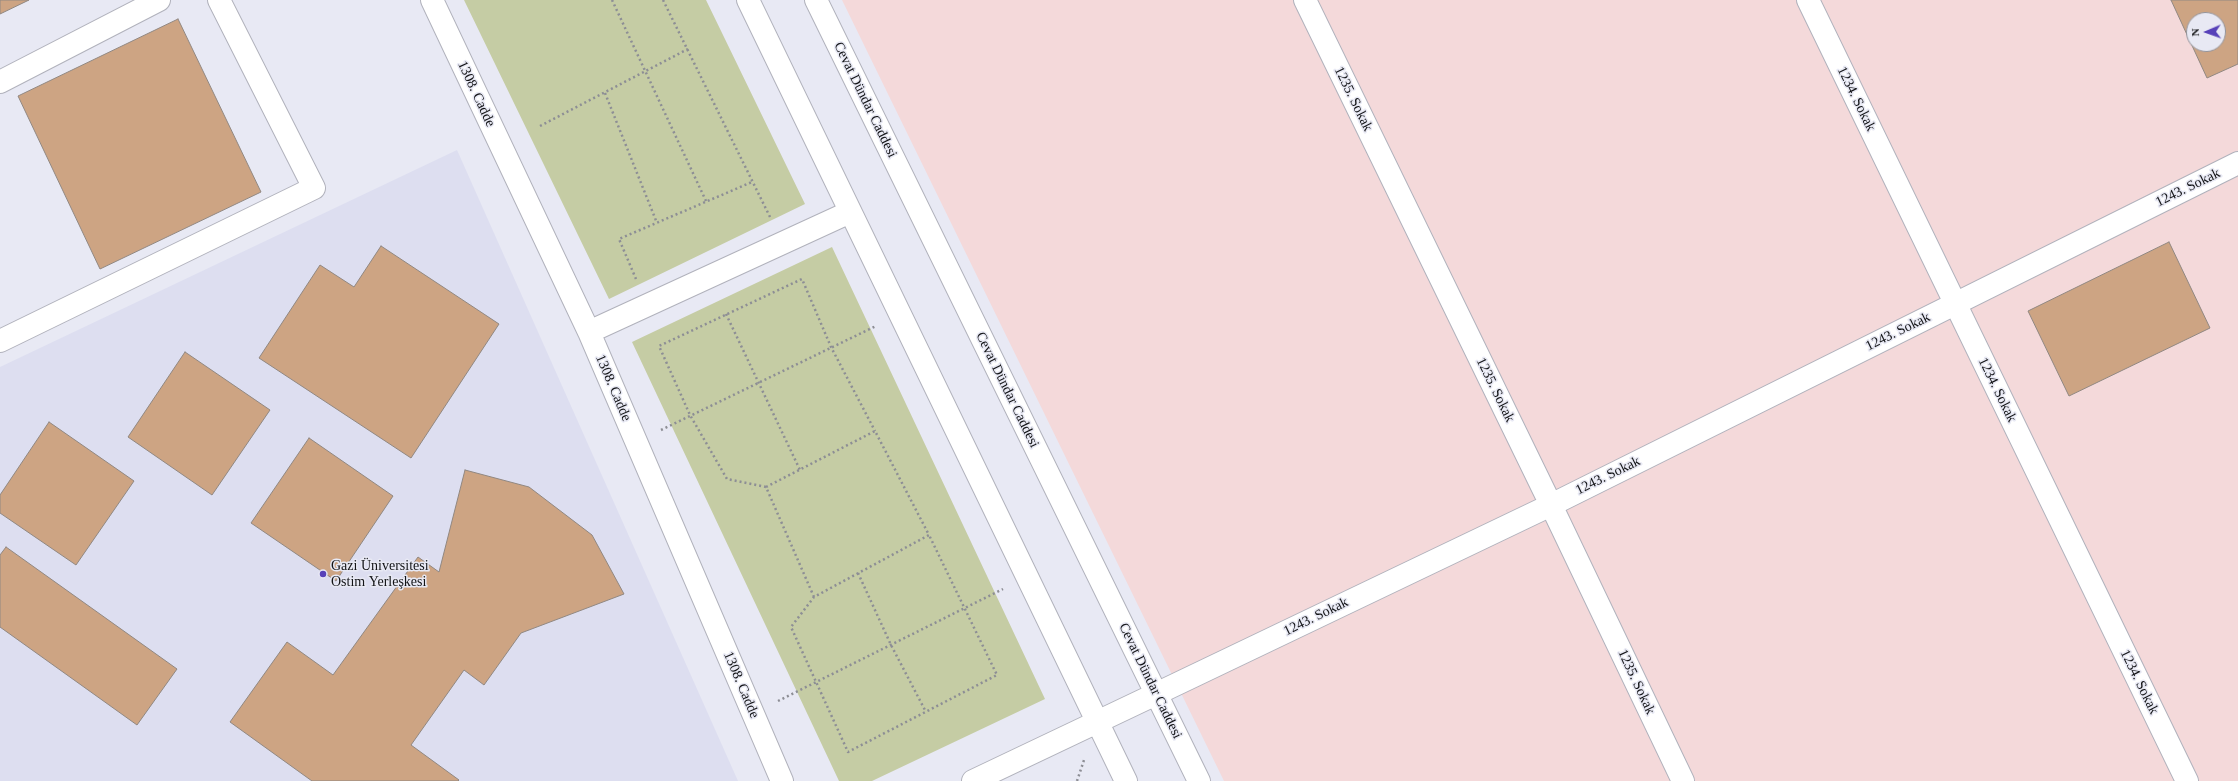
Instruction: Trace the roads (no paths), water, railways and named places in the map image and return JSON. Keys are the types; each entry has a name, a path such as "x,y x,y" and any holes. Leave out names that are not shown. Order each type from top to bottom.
{"street":[{"path":"0,82 159,0"},
{"path":"0,341 314,188 219,0"},
{"name":"1308. Cadde","path":"432,0 589,332 782,781"},
{"path":"748,0 1126,781"},
{"name":"Cevat Dündar Caddesi","path":"816,0 1198,781"},
{"name":"1235. Sokak","path":"1305,0 1551,505 1683,781"},
{"name":"1234. Sokak","path":"1808,0 2187,781"},
{"name":"1243. Sokak","path":"973,781 1551,505 2238,163"},
{"path":"589,332 850,212"}],"place":[{"name":"Gazi Üniversitesi Ostim Yerleşkesi","path":"323,574"}]}
